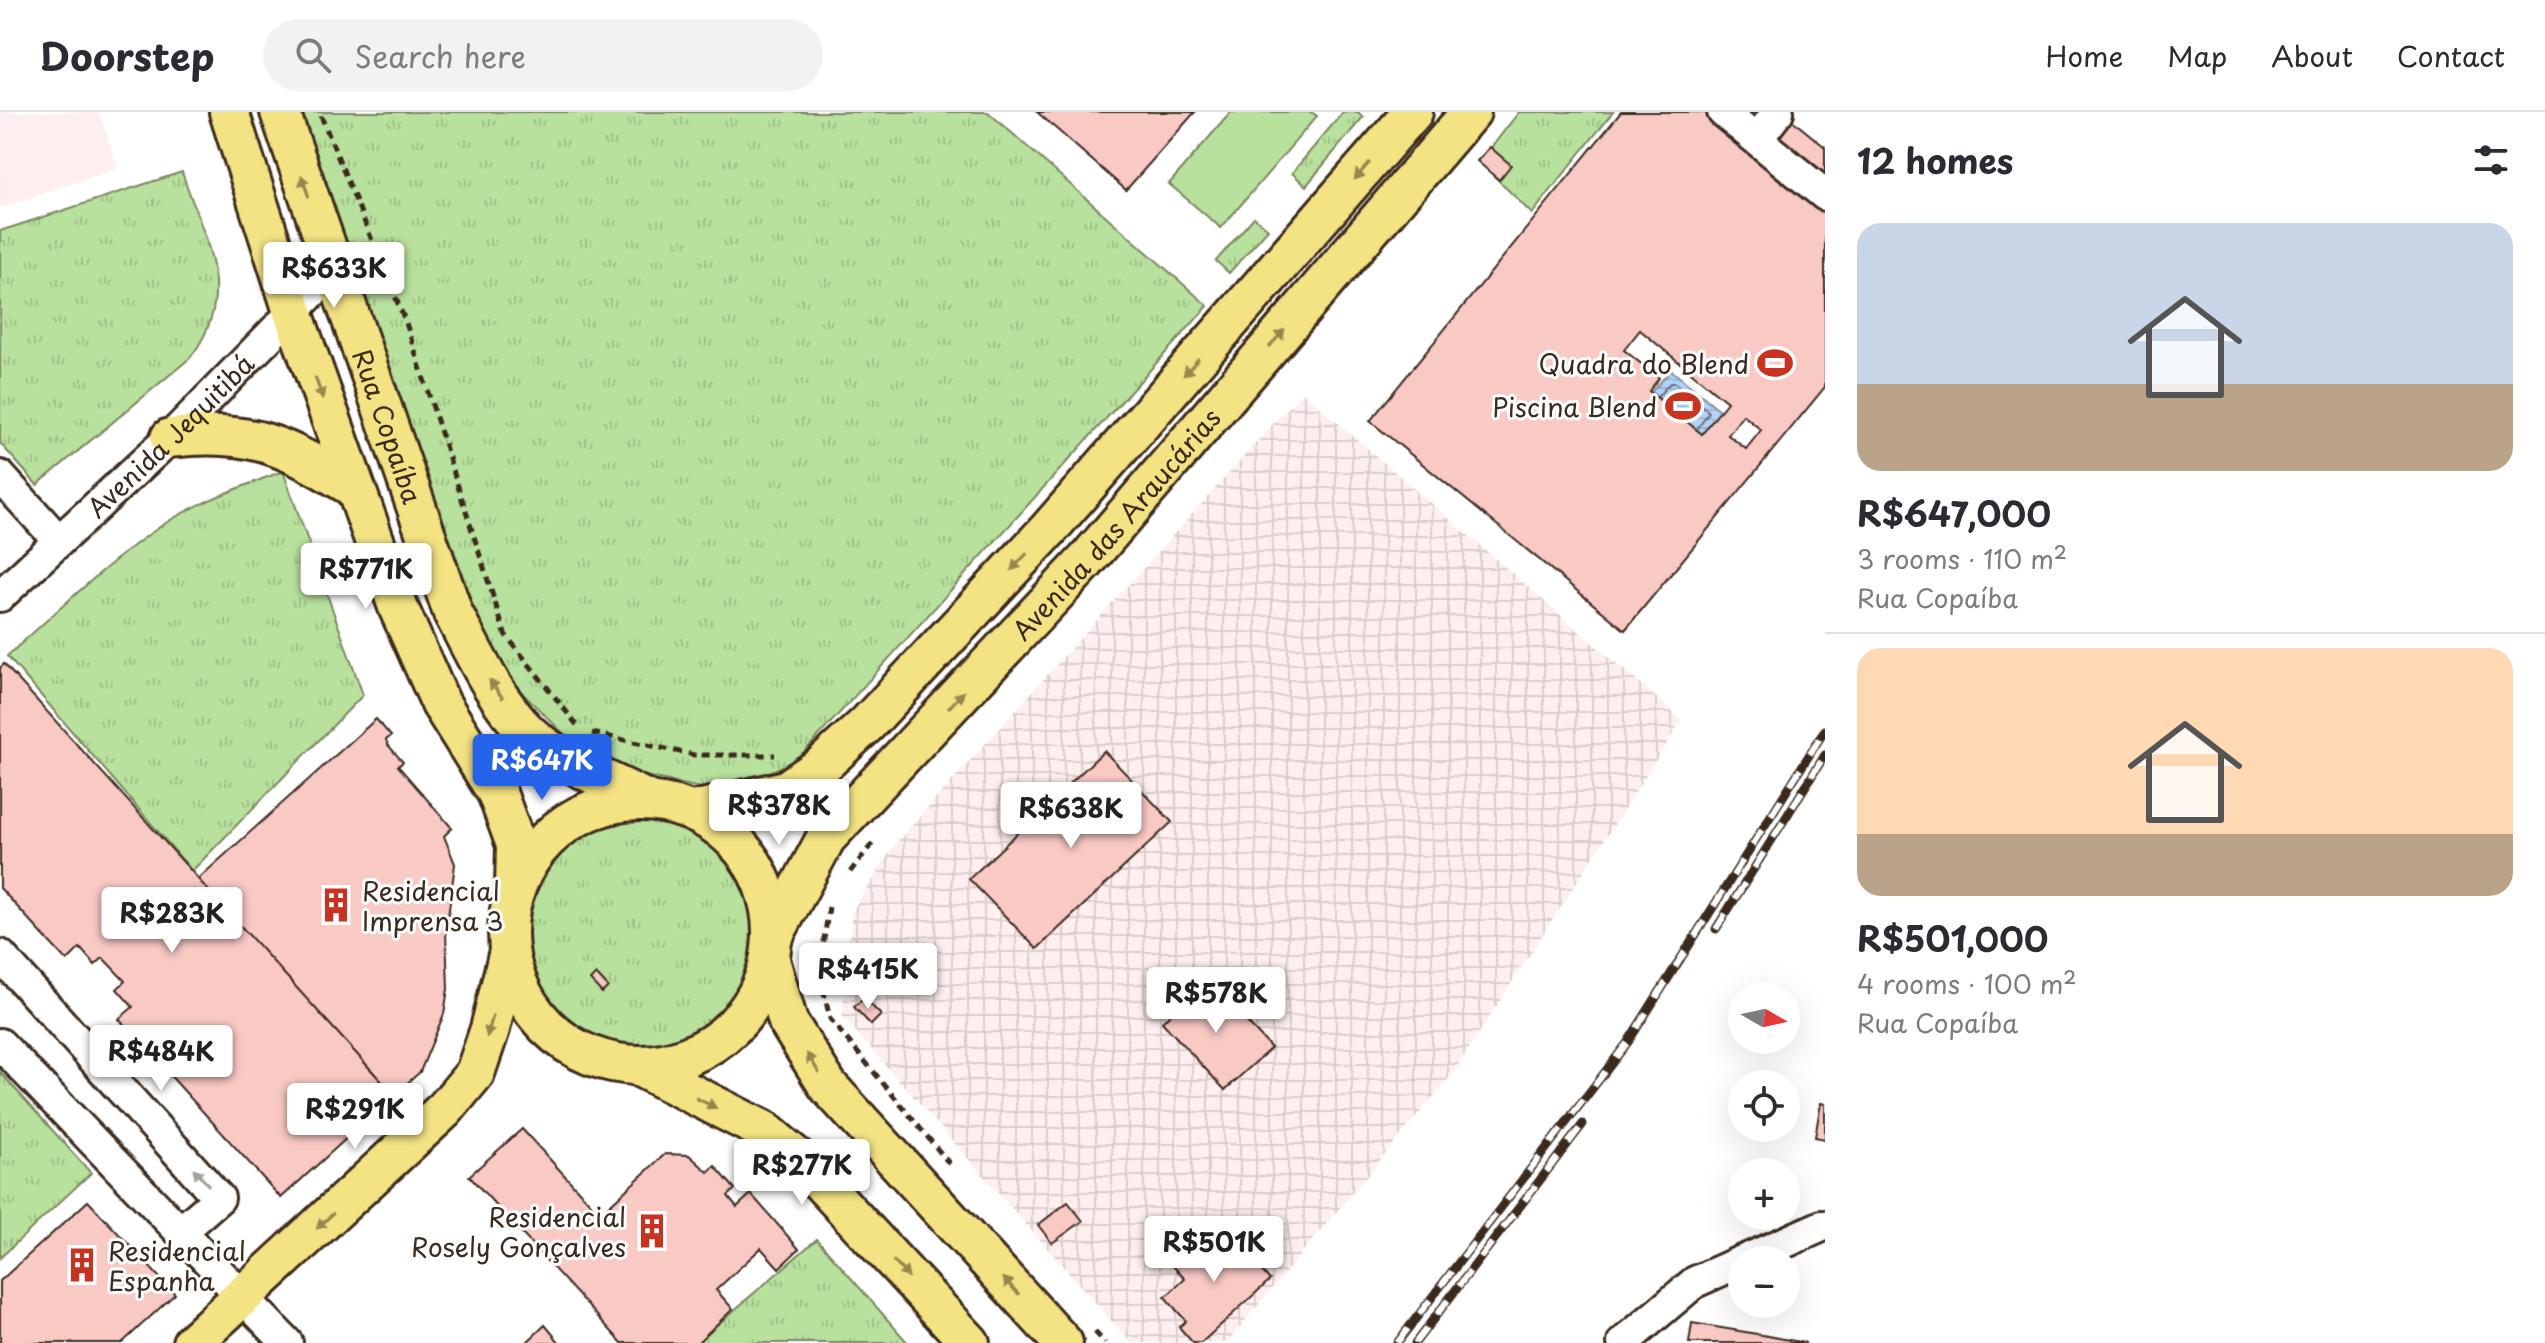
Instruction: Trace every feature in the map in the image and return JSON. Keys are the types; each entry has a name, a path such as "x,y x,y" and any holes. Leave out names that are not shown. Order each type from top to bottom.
{"main road":[{"name":"Rua Copaíba","path":"229,112 294,315 398,607 441,704 497,793 516,845 515,887"},
{"name":"Rua Copaíba","path":"280,112 453,613 488,678 528,732 577,765 647,800"},
{"name":"Avenida das Araucárias","path":"693,811 786,790 820,767 867,724 1048,530 1413,112"},
{"name":"Avenida das Araucárias","path":"771,950 826,838 1086,561 1471,112"},
{"path":"170,438 211,433 252,438 293,451 353,487"},
{"path":"1048,530 1086,561"},
{"path":"192,1343 445,1109 475,1073 490,1029 509,951 508,918 515,887 531,858 554,832 581,813 613,802 647,800 693,811 727,832 752,863 768,899 771,950 788,1022 828,1086 1074,1331"},
{"path":"637,1066 682,1059 722,1037 753,1003 771,950"},
{"path":"509,951 523,995 551,1032 591,1057 637,1066 765,1131 802,1162 970,1343"}],"street":[{"path":"1744,123 1778,112"},
{"path":"1744,123 1825,195"},
{"name":"Avenida Jequitibá","path":"0,596 170,438 294,315 334,270"},
{"path":"0,476 59,541"},
{"path":"0,955 219,1198 181,1231"},
{"path":"0,1044 245,1295 287,1343"},
{"path":"1777,1246 1822,1226"},
{"path":"1623,1343 1695,1282 1728,1268"}],"path":[{"path":"319,112 406,323 505,634 581,730 694,755 774,755 788,750"},
{"path":"844,881 886,828"},
{"path":"830,902 819,971 830,1019 962,1180"},
{"path":"1074,1331 1105,1343"}],"shaded area":[{"path":"0,112 99,112 118,168 0,208"},
{"path":"1302,392 1682,720 1451,1076 1226,1343 1131,1343 842,1016 852,911 896,843"}],"green space":[{"path":"299,112 988,112 1208,306 797,760 741,784 700,788 637,774 569,739 513,684 461,593"},
{"path":"1231,112 1311,112 1317,116 1221,228 1169,184"},
{"path":"1343,112 1358,112 1363,117 1306,186 1292,173"},
{"path":"1519,112 1613,112 1532,214 1480,162"},
{"path":"182,172 213,266 213,311 205,334 190,358 37,485 0,443 0,231"},
{"path":"1254,217 1268,229 1229,273 1216,261"},
{"path":"283,471 363,695 192,871 7,656 103,571 164,524 207,501"},
{"path":"638,813 662,815 684,822 724,848 750,888 757,910 757,958 750,980 724,1020 684,1046 662,1053 638,1055 614,1053 592,1046 552,1020 526,980 519,958 517,934 519,910 526,888 552,848 592,822 614,815"},
{"path":"0,1072 91,1173 0,1258"},
{"path":"817,1239 908,1343 696,1343"}],"water":[{"name":"Piscina Blend","path":"1671,370 1722,412 1696,444 1644,400"}],"building":[{"path":"1037,112 1195,112 1126,190"},
{"path":"1621,112 1782,112 1825,147 1825,387 1625,630 1370,421","holes":["1640,330 1727,402 1702,434 1649,391 1659,378 1624,350","1743,415 1761,430 1746,449 1728,435"]},
{"path":"1490,147 1511,165 1499,180 1477,161"},
{"path":"4,664 394,1095 281,1198 119,1019 133,1007 117,989 125,981 103,958 95,965 80,948 67,961 0,888 0,668"},
{"name":"Residencial Imprensa 3","path":"376,719 391,736 386,740 388,745 403,762 398,766 452,828 444,836 455,864 446,932 448,989 444,1014 420,1072 394,1095 198,879"},
{"path":"1104,751 1172,822 1037,949 969,879"},
{"path":"596,974 608,987 602,993 590,980"},
{"path":"1207,979 1271,1048 1225,1090 1162,1022"},
{"path":"864,998 881,1015 871,1025 854,1007"},
{"path":"1821,1103 1825,1104 1825,1139 1815,1137"},
{"name":"Residencial Rosely Gonçalves","path":"522,1129 600,1214 665,1154 689,1155 708,1172 715,1166 735,1189 728,1196 737,1207 751,1194 799,1249 779,1268 761,1248 716,1290 733,1309 697,1343 622,1343 469,1176"},
{"name":"Residencial Espanha","path":"88,1201 175,1294 122,1343 0,1343 0,1281"},
{"path":"1068,1202 1083,1221 1052,1243 1038,1225"},
{"path":"1220,1224 1270,1280 1201,1343 1193,1343 1179,1327 1186,1321 1165,1297 1185,1279 1173,1266"},
{"path":"1692,1323 1757,1334 1806,1343 1689,1343"},
{"path":"545,1325 560,1343 526,1343"}],"railway":[{"path":"1397,1343 1628,1042 1825,730"},
{"path":"1716,929 1825,755"},
{"path":"1415,1343 1583,1124"}],"place":[{"name":"Quadra do Blend","path":"1775,363"},
{"name":"Piscina Blend","path":"1683,406"},
{"name":"Residencial Imprensa 3","path":"336,905"},
{"name":"Residencial Rosely Gonçalves","path":"652,1231"},
{"name":"Residencial Espanha","path":"82,1265"}]}
